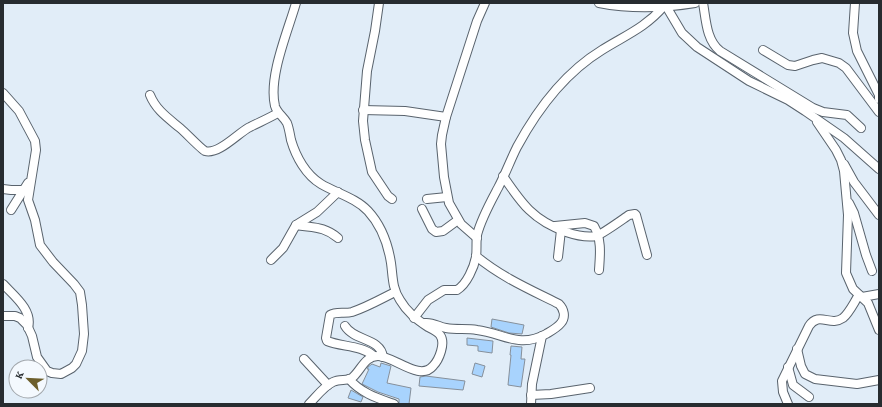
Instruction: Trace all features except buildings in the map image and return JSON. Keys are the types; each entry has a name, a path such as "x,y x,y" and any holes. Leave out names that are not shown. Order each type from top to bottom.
{"street":[{"path":"296,3 275,76 274,96 278,113 287,124 298,157 307,172 317,181 364,207 372,216 382,232 390,261 392,285 395,292 403,305 414,318 441,336 442,347 437,360 433,366 426,371 415,370 362,349 327,341 326,331 330,315 360,309 395,292"},
{"path":"379,3 367,71 363,110 365,140 372,172 388,196 392,199"},
{"path":"477,238 458,220 447,197 444,177 442,135 477,21 486,3"},
{"path":"599,3 612,6 665,6 695,3"},
{"path":"703,3 710,38 716,48 813,108 823,112 847,116 862,128"},
{"path":"855,3 853,24 855,46 861,61 879,95 879,99"},
{"path":"665,6 682,33 697,47 749,81 788,100 844,138 879,169"},
{"path":"414,318 428,300 444,290 457,290 462,287 469,275 476,256 477,238 486,211 518,146 536,116 571,74 599,52 651,20 665,6"},
{"path":"762,50 781,62 792,66 822,58 839,63 846,68 878,110"},
{"path":"3,93 19,111 35,141 36,150 28,200 35,220 40,245 80,292 84,334 82,351 76,364 61,374 48,371 37,357 32,336 20,318 11,315 3,316"},
{"path":"150,94 153,102 161,112 202,149 208,151 216,150 249,127 278,113"},
{"path":"363,110 405,110 446,118"},
{"path":"814,118 836,150 844,171 848,215 846,273 853,289 861,296 871,309 879,330"},
{"path":"841,160 846,166 854,182 879,214"},
{"path":"503,176 525,206 539,218 561,230 580,236 594,237 629,215 635,214 647,255"},
{"path":"11,210 30,180"},
{"path":"3,189 24,190"},
{"path":"271,260 283,248 296,225 317,212 338,192"},
{"path":"427,199 447,197"},
{"path":"847,201 854,213 872,271"},
{"path":"422,209 432,229 436,232 443,231 458,220"},
{"path":"552,226 588,223 594,226 599,235 600,243 599,270"},
{"path":"296,225 322,228 331,232 338,238"},
{"path":"558,256 561,230"},
{"path":"423,323 431,323 452,329 476,329 520,340 533,340 553,330 562,322 564,315 561,306 524,287 485,264 476,256"},
{"path":"3,284 27,312 30,319 28,328"},
{"path":"788,404 783,392 782,381 812,322 817,319 832,321 840,319 861,296 879,294"},
{"path":"309,404 336,380 349,379 356,374 364,363 370,358 378,356 382,352 379,347 369,341 351,334 345,326"},
{"path":"531,404 532,384 542,336"},
{"path":"797,349 801,366 805,374 815,379 857,384 879,380"},
{"path":"304,359 328,386"},
{"path":"788,367 793,385 809,397"},
{"path":"349,379 357,387 371,396 394,404"},
{"path":"531,395 551,394 590,388"}]}
